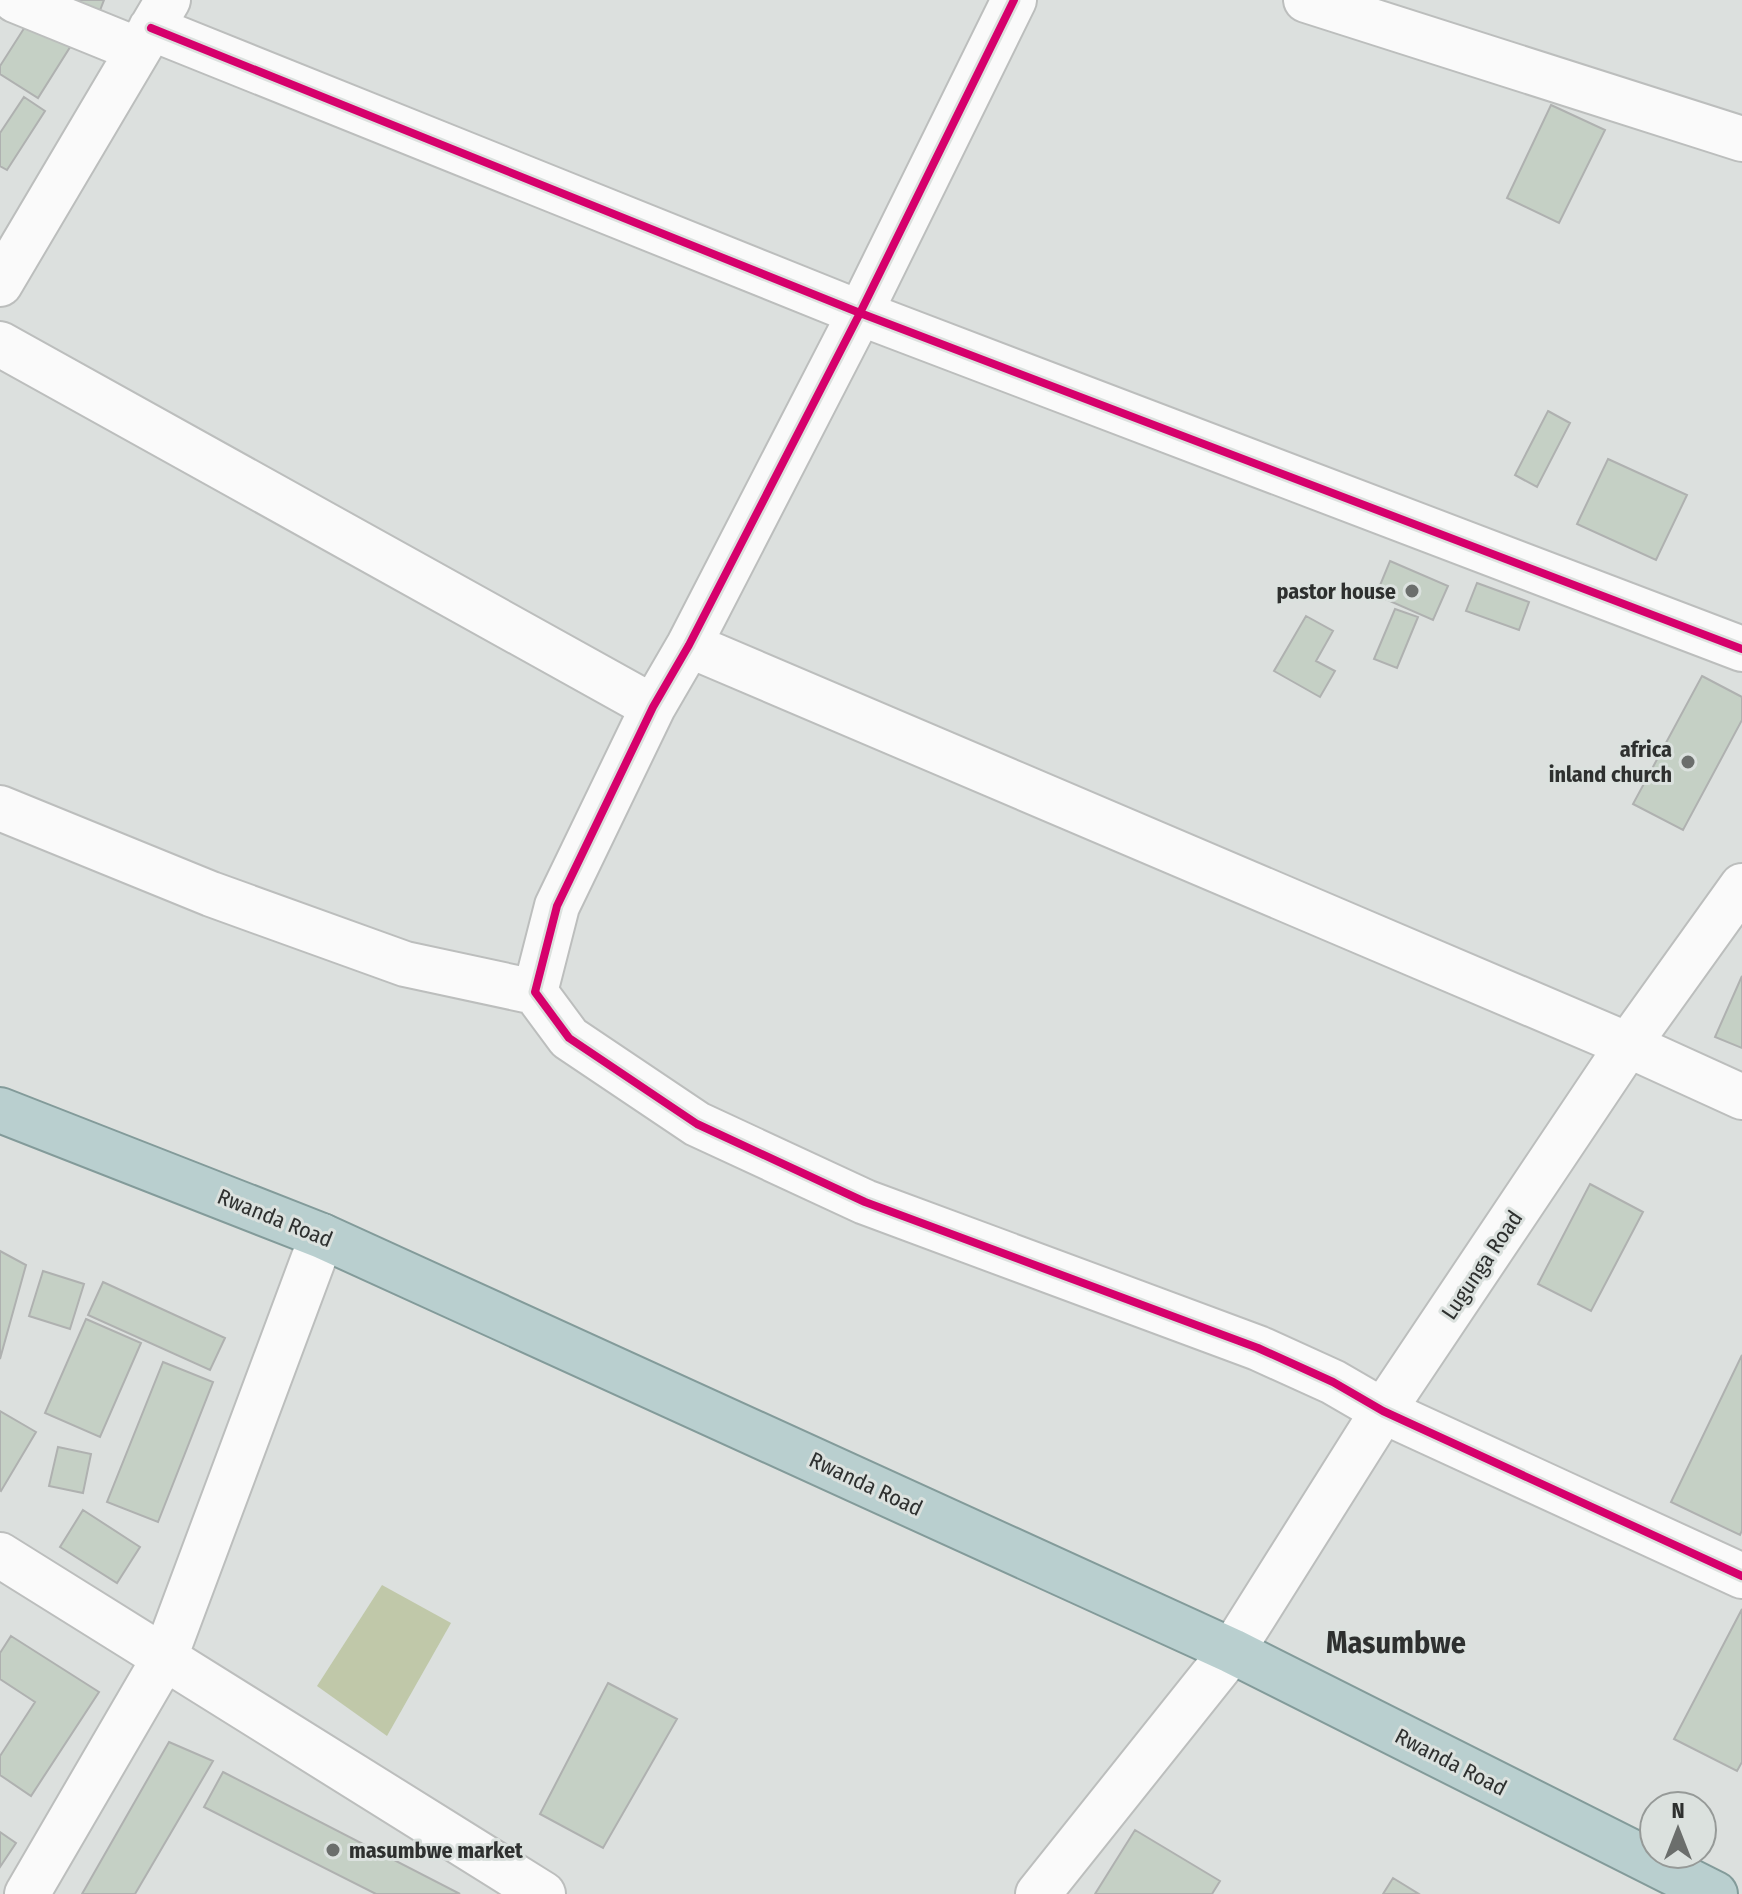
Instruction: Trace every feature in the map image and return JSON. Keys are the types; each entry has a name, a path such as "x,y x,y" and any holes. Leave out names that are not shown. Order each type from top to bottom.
{"highway":[{"name":"Rwanda Road","path":"0,1110 322,1236 1232,1651 1715,1894"}],"street":[{"path":"15,0 152,26 860,313 1742,649"},
{"path":"535,992 557,906 653,707 689,645 860,313 1014,0"},
{"path":"1306,0 1742,139"},
{"path":"0,284 152,26"},
{"path":"0,344 653,707"},
{"path":"689,645 1628,1045 1742,1097"},
{"path":"0,808 211,894 405,964 535,992 569,1038 697,1124 865,1202 1258,1348 1333,1382 1383,1411 1742,1576"},
{"name":"Lugunga Road","path":"1038,1894 1232,1651 1383,1411 1628,1045 1742,886"},
{"path":"27,1894 165,1657 322,1236"},
{"path":"0,1555 543,1894"}],"green space":[{"path":"382,1585 451,1623 387,1736 317,1686"}],"building":[{"path":"68,0 104,0 99,13"},
{"path":"30,19 72,44 38,98 0,74 0,66"},
{"path":"24,97 45,111 7,170 0,166 0,133"},
{"path":"1551,105 1605,130 1559,223 1507,198"},
{"path":"1548,411 1570,423 1537,487 1515,475"},
{"path":"1608,459 1687,495 1656,560 1577,524"},
{"name":"pastor house","path":"1390,561 1448,586 1433,620 1376,595"},
{"path":"1477,583 1529,602 1519,630 1466,611"},
{"path":"1395,609 1418,617 1397,668 1374,659"},
{"path":"1306,616 1333,631 1316,661 1335,671 1320,697 1274,671"},
{"name":"africa inland church","path":"1702,676 1742,697 1742,720 1683,830 1633,804"},
{"path":"1742,976 1742,1048 1715,1037"},
{"path":"1590,1184 1643,1212 1591,1311 1538,1284"},
{"path":"0,1251 26,1265 0,1359"},
{"path":"43,1271 84,1284 70,1329 29,1316"},
{"path":"103,1282 225,1338 210,1370 88,1315"},
{"path":"86,1319 141,1343 100,1437 45,1413"},
{"path":"1742,1355 1742,1530 1740,1535 1671,1502"},
{"path":"163,1362 213,1382 158,1522 107,1502"},
{"path":"0,1411 36,1432 1,1491 0,1490"},
{"path":"58,1447 91,1454 83,1493 49,1486"},
{"path":"83,1510 140,1547 117,1583 60,1547"},
{"path":"1742,1609 1742,1762 1737,1771 1674,1739"},
{"path":"11,1636 99,1692 31,1796 0,1775 0,1756 35,1702 0,1679 0,1653"},
{"path":"608,1683 677,1719 603,1848 540,1814"},
{"path":"169,1742 213,1761 135,1894 82,1894"},
{"name":"masumbwe market","path":"223,1772 460,1894 376,1894 204,1807"},
{"path":"1135,1830 1220,1881 1212,1894 1095,1894"},
{"path":"0,1832 16,1843 0,1867"},
{"path":"1393,1878 1419,1894 1383,1894"}],"cycle path":[{"path":"1014,0 860,313 689,645 653,707 557,906 535,992 569,1038 697,1124 865,1202 1258,1348 1333,1382 1383,1411 1742,1576"},
{"path":"151,28 860,313 1742,649"}],"place":[{"name":"pastor house","path":"1412,591"},
{"name":"africa inland church","path":"1688,762"},
{"name":"masumbwe market","path":"333,1850"}],"district":[{"name":"Masumbwe","path":"1396,1643"}]}
